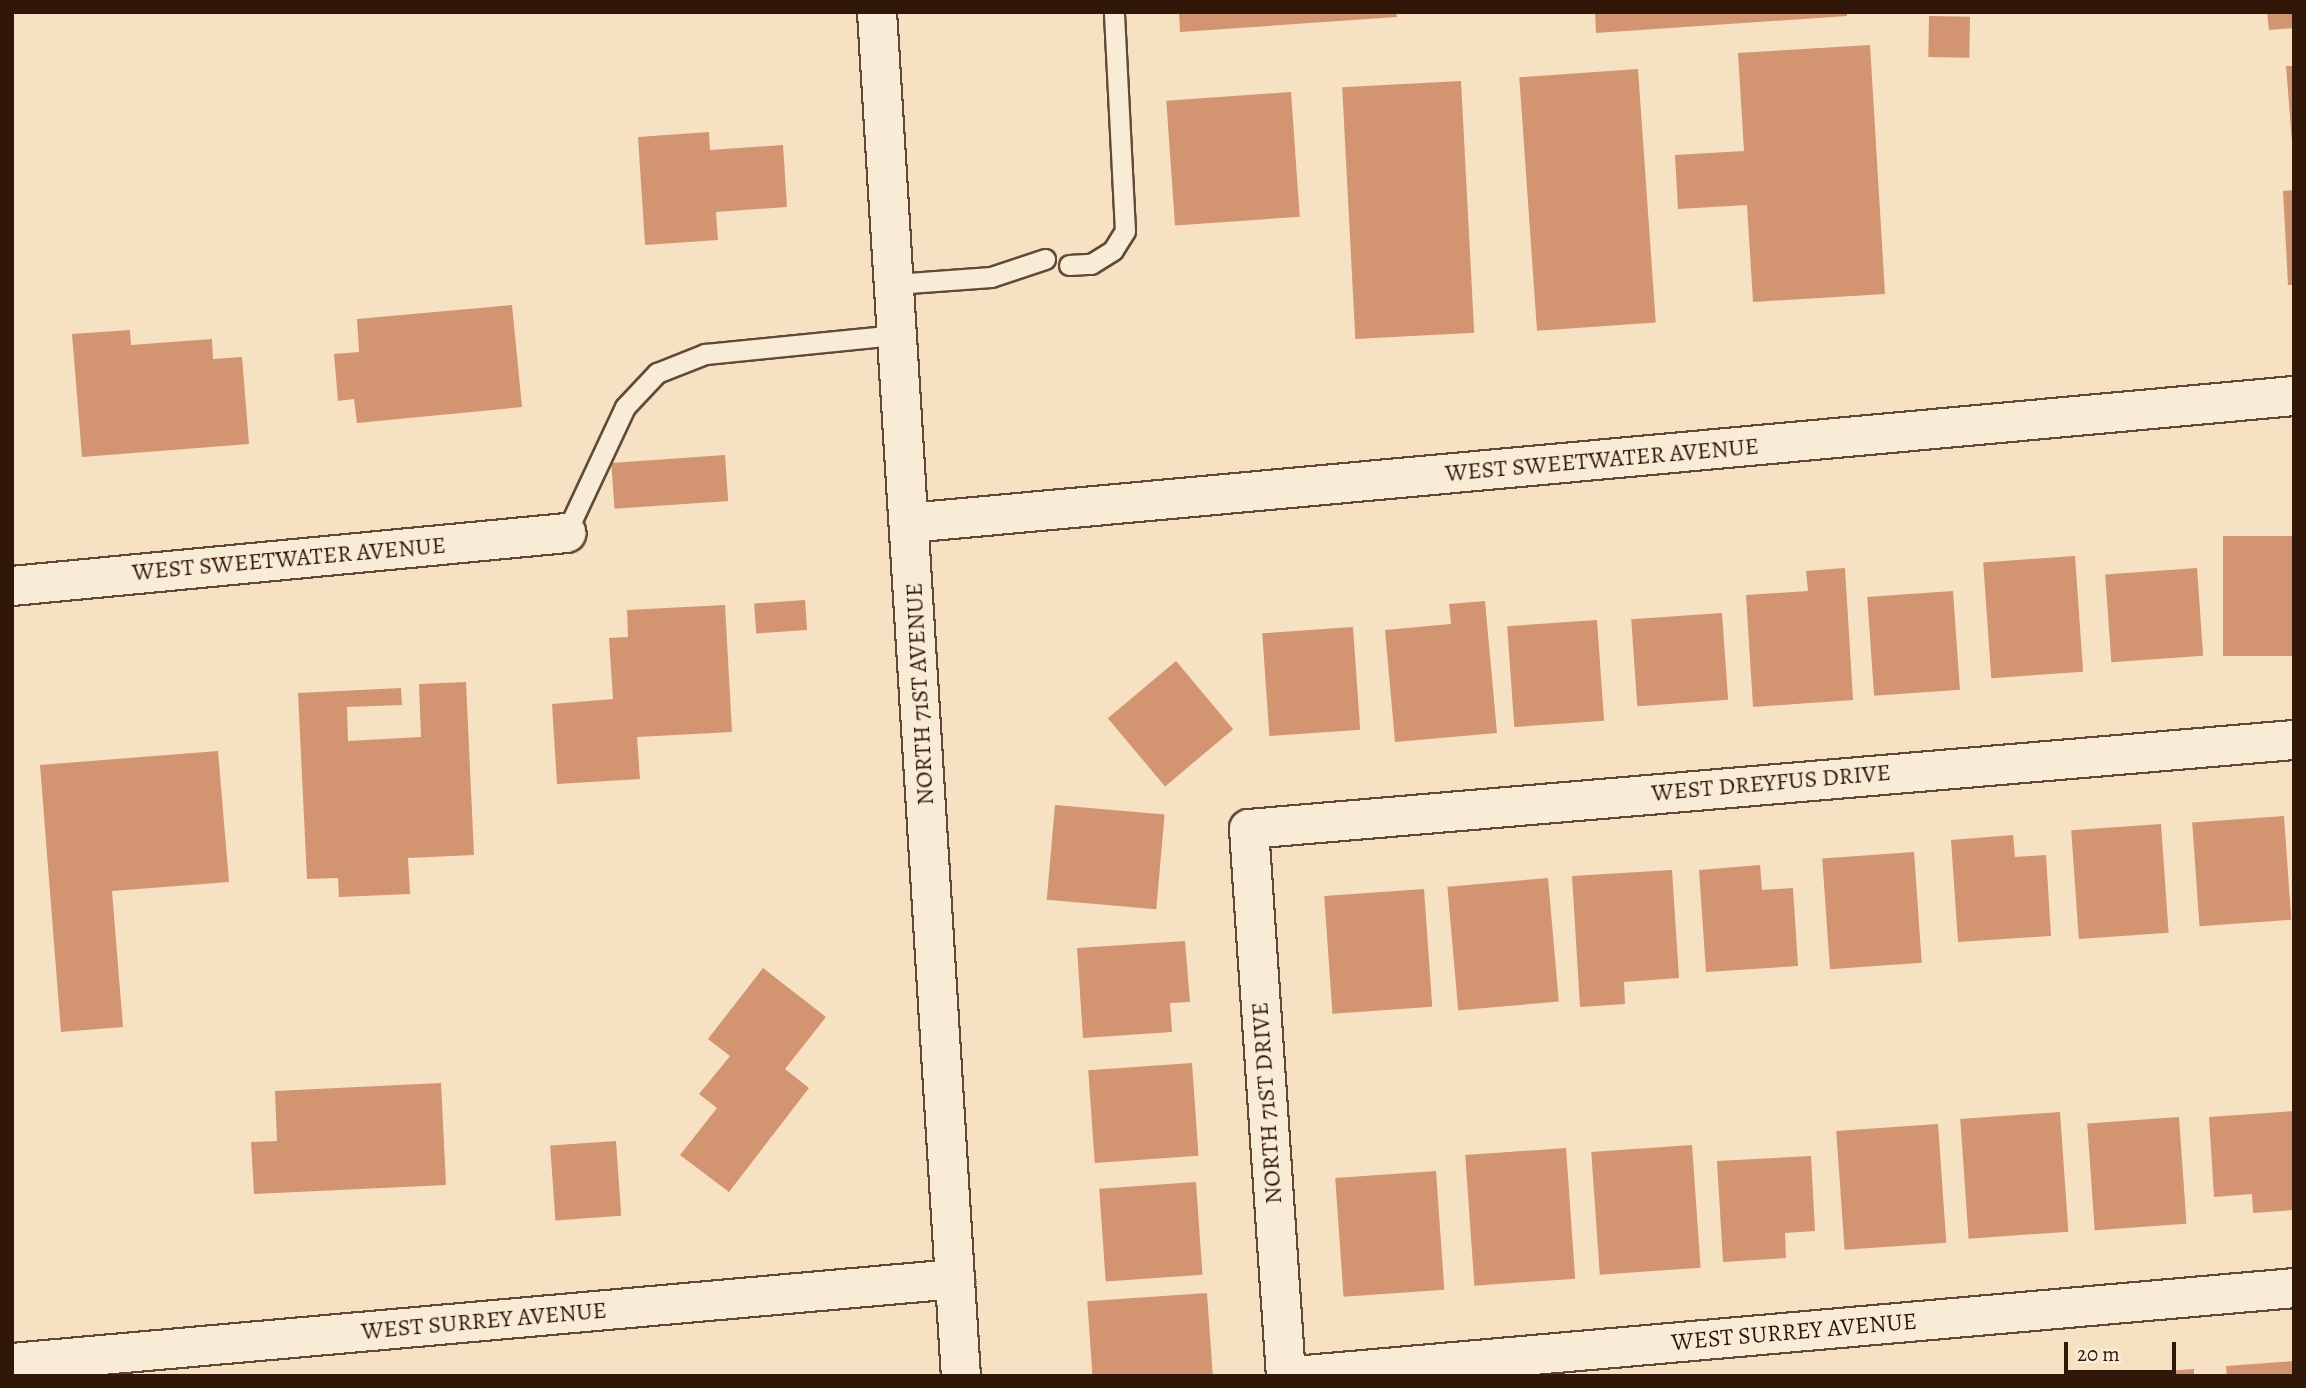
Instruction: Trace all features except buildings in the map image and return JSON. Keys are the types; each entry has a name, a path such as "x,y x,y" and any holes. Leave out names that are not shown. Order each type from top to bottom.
{"street":[{"name":"NORTH 71ST AVENUE","path":"877,12 961,1376"},
{"name":"WEST SWEETWATER AVENUE","path":"909,523 2294,396"},
{"name":"WEST SWEETWATER AVENUE","path":"12,586 566,533"},
{"name":"WEST DREYFUS DRIVE","path":"1249,829 2294,740"},
{"name":"NORTH 71ST DRIVE","path":"1249,829 1286,1376"},
{"name":"WEST SURREY AVENUE","path":"12,1363 955,1279"},
{"name":"WEST SURREY AVENUE","path":"1295,1376 2294,1288"}],"lane":[{"path":"1069,265 1091,264 1113,250 1125,231 1114,12"},
{"path":"895,284 991,278 1045,259"},
{"path":"566,533 625,407 657,373 705,354 897,335"}]}
